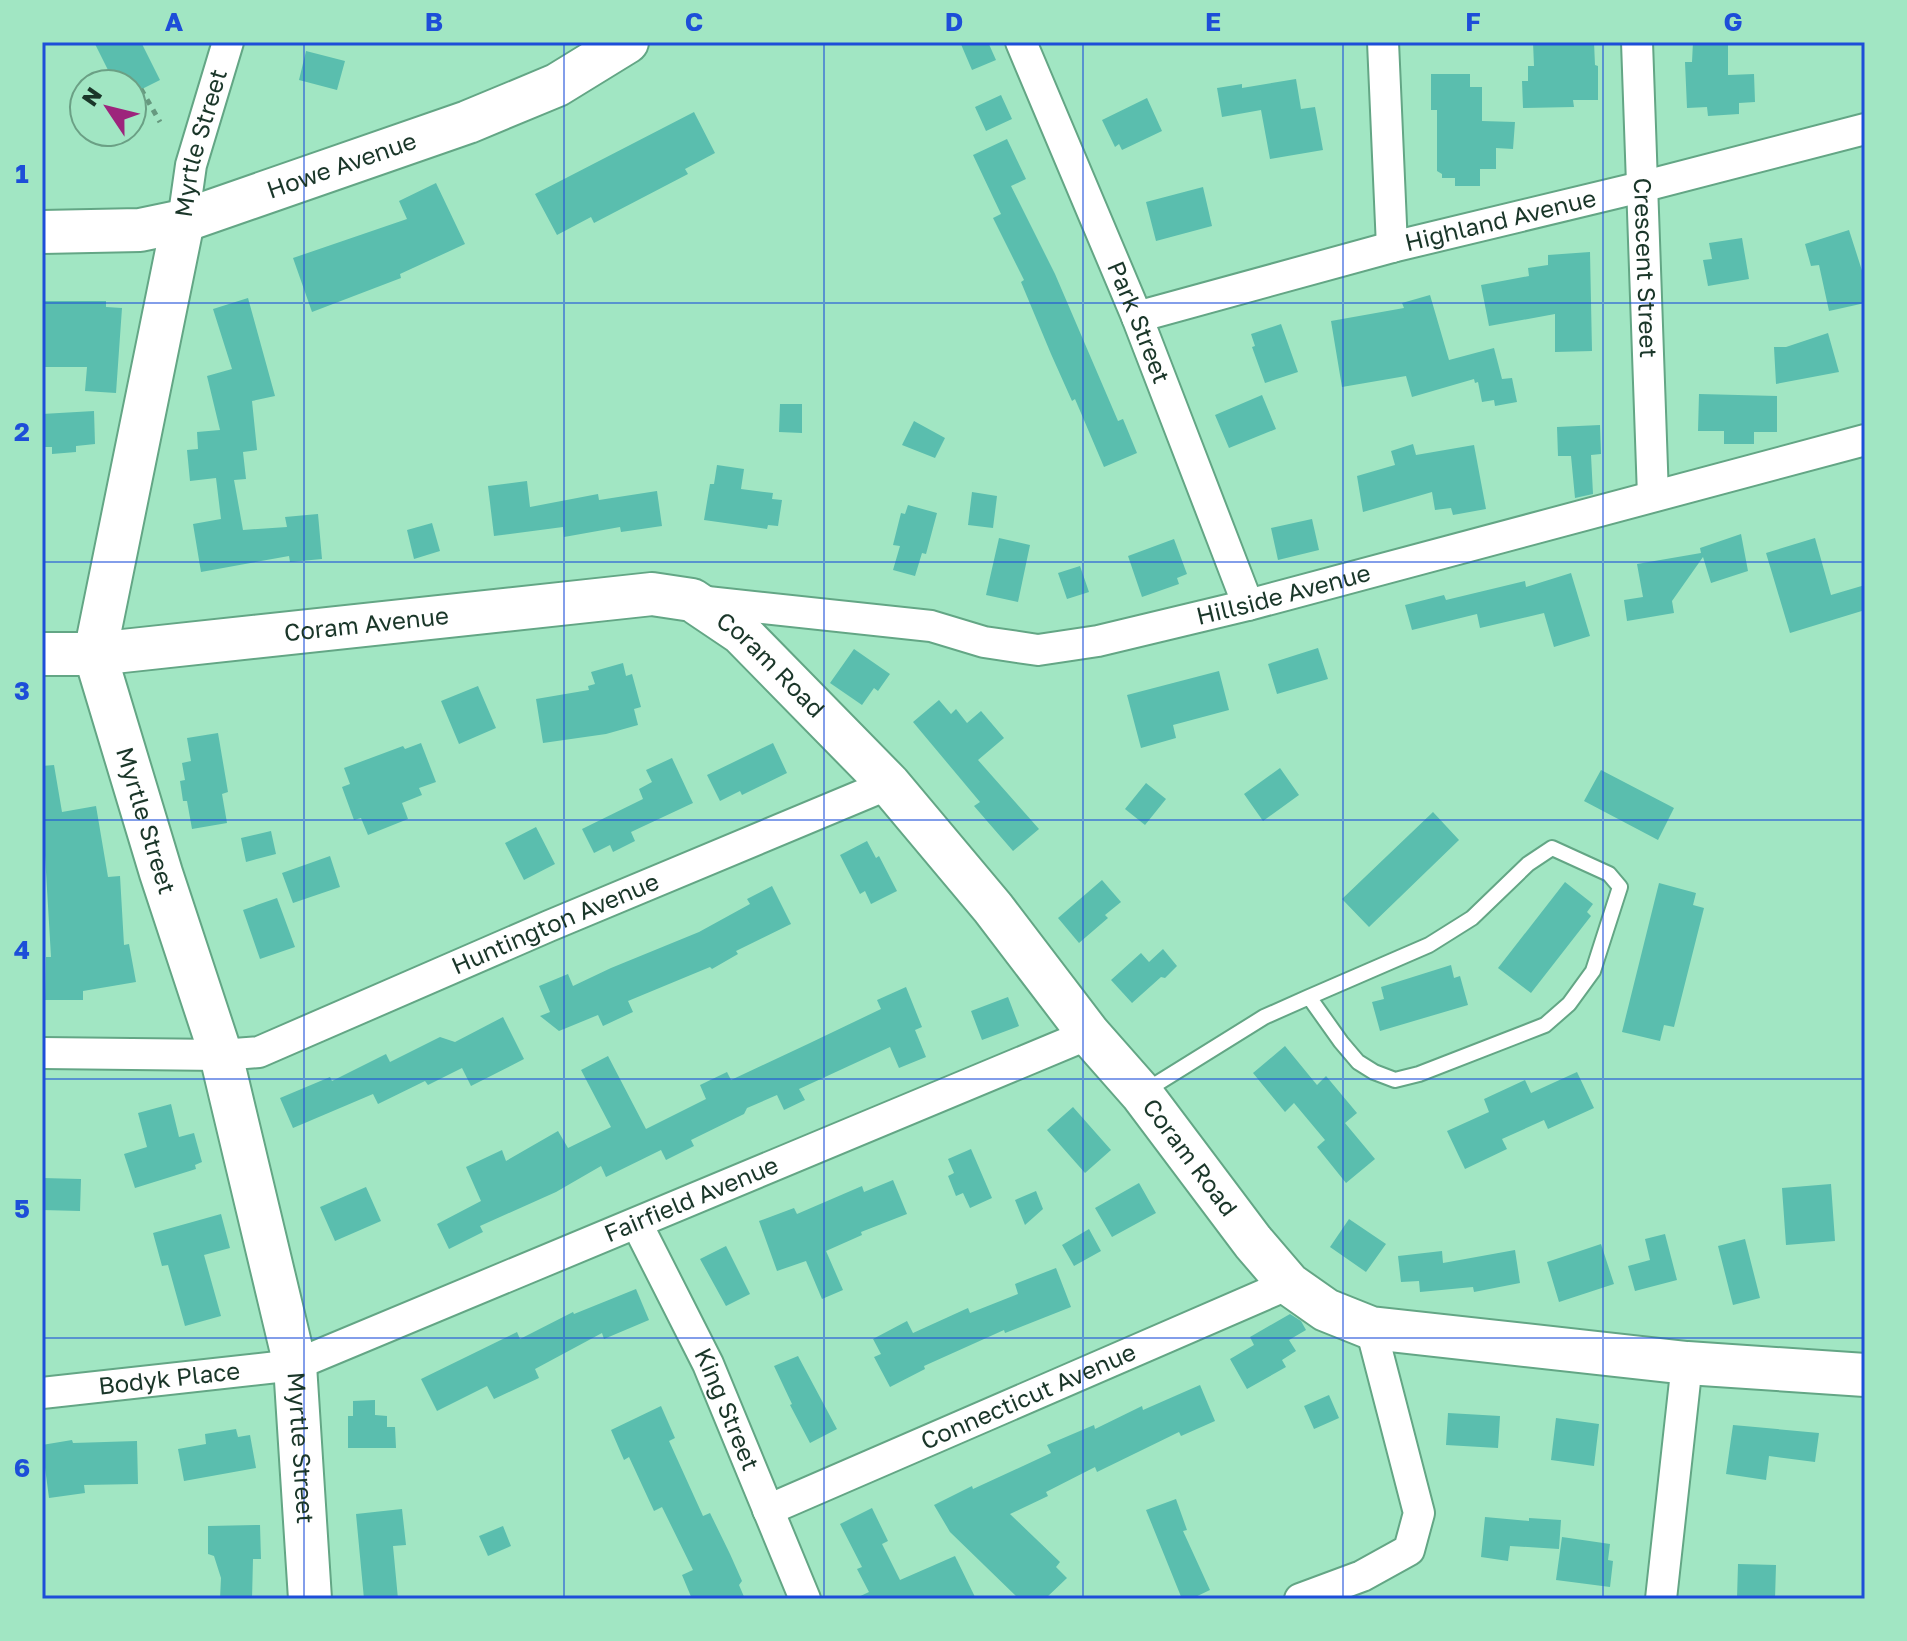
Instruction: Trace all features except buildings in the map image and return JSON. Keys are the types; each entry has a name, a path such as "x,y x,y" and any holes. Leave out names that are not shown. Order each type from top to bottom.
{"street":[{"name":"Myrtle Street","path":"228,42 191,165 183,221 95,654 161,873 221,1055 295,1365 310,1599"},
{"name":"Howe Avenue","path":"42,232 140,230 183,221 468,122 557,85 627,42"},
{"name":"Park Street","path":"1021,42 1137,317 1248,605"},
{"path":"1383,42 1392,247"},
{"name":"Crescent Street","path":"1637,42 1653,496"},
{"name":"Highland Avenue","path":"1137,317 1392,247 1865,129"},
{"name":"Hillside Avenue","path":"692,600 931,626 984,642 1038,650 1098,641 1248,605 1865,440"},
{"name":"Coram Avenue","path":"42,654 95,654 652,594 692,600"},
{"name":"Coram Road","path":"692,600 741,633 889,784 993,908 1089,1034 1141,1093 1253,1242 1289,1284 1326,1310 1371,1328 1687,1363 1865,1375"},
{"name":"Huntington Avenue","path":"42,1053 221,1055 259,1052 549,926 889,784"},
{"name":"Fairfield Avenue","path":"295,1365 1089,1034"},
{"name":"King Street","path":"637,1224 708,1364 805,1599"},
{"name":"Connecticut Avenue","path":"768,1510 1289,1284"},
{"path":"1300,1599 1362,1576 1409,1550 1419,1513 1371,1328"},
{"path":"1661,1599 1687,1363"},
{"name":"Bodyk Place","path":"42,1393 295,1365"}],"lane":[{"path":"1141,1093 1264,1017 1309,997 1429,945 1472,918 1528,864 1552,848 1609,874 1620,887 1593,971 1569,1004 1545,1025 1419,1074 1395,1080 1358,1062 1309,997"}],"path":[{"path":"148,101 160,122"}]}
